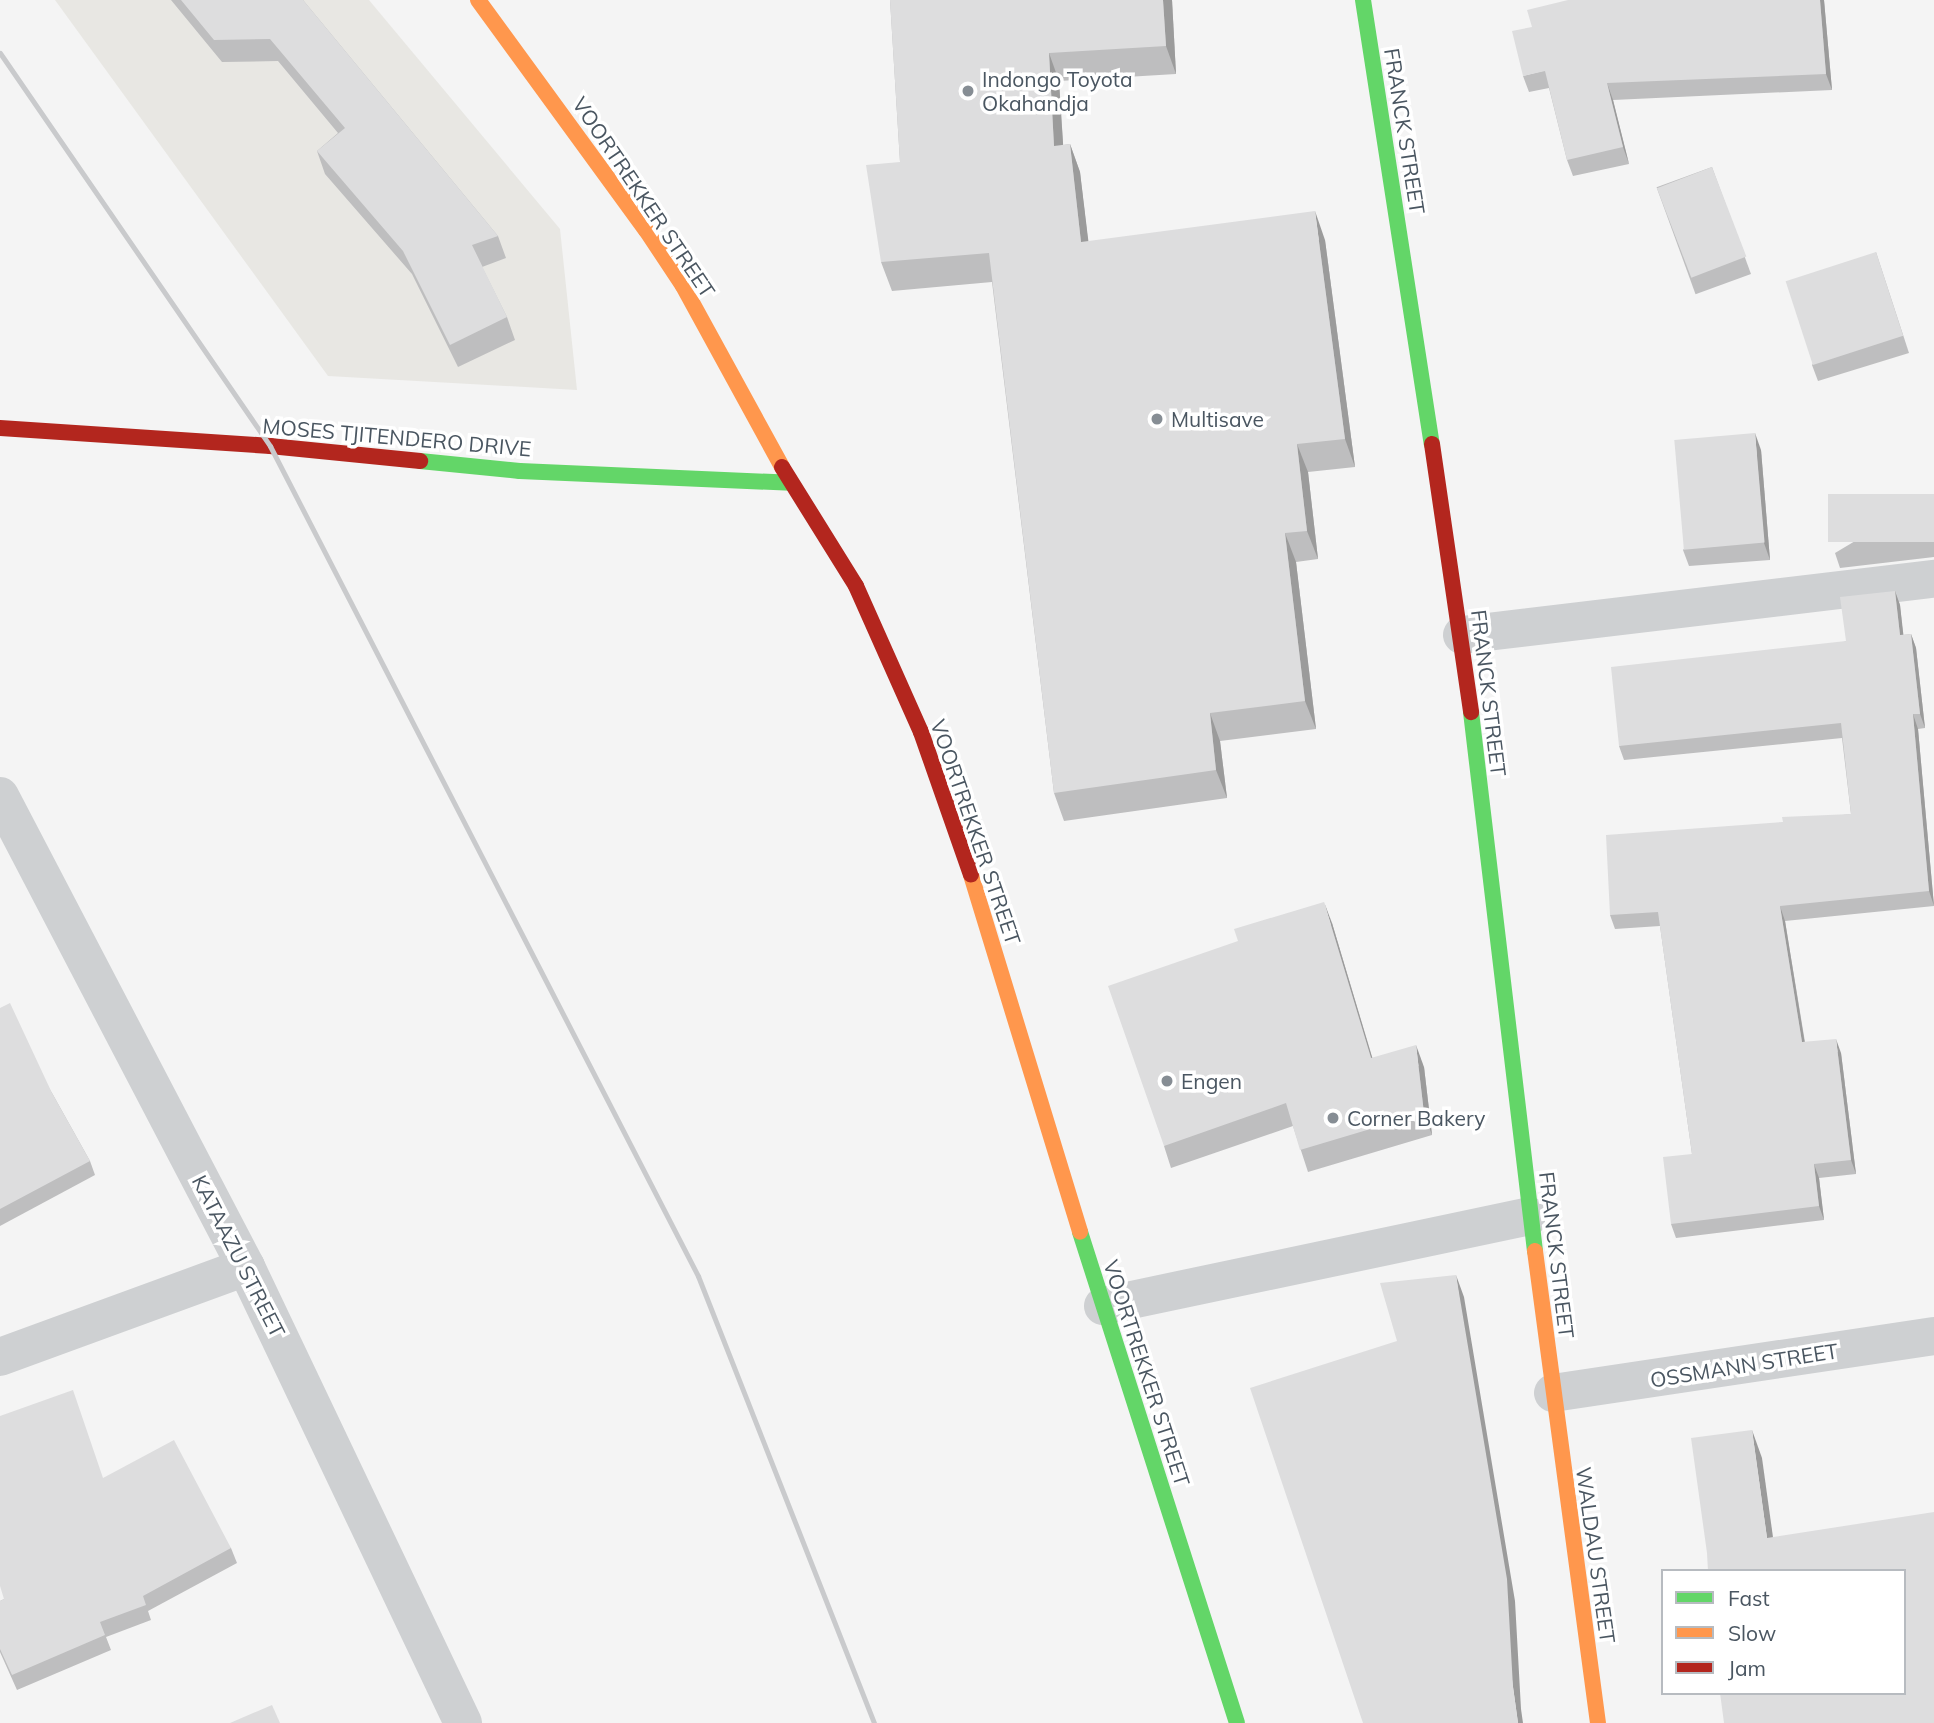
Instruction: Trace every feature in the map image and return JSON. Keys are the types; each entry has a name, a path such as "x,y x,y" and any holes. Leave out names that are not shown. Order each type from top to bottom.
{"main road":[{"name":"VOORTREKKER STREET","path":"478,0 646,230 683,286 791,483 856,586 921,732 952,814 1103,1306 1237,1723"},
{"name":"FRANCK STREET","path":"1363,0 1462,635 1553,1393"},
{"name":"MOSES TJITENDERO DRIVE","path":"0,428 270,446 520,471 791,483"},
{"name":"WALDAU STREET","path":"1553,1393 1598,1723"}],"street":[{"path":"1462,635 1934,579"},
{"name":"KATAAZU STREET","path":"0,796 246,1267 463,1723"},
{"path":"1103,1306 1530,1216"},
{"path":"0,1357 246,1267"},
{"name":"OSSMANN STREET","path":"1553,1393 1934,1336"}],"shaded area":[{"path":"55,0 369,0 560,229 577,390 328,376"}],"building":[{"path":"181,0 303,0 498,236 472,245 507,317 450,345 403,251 317,151 345,128 270,39 214,40"},
{"path":"890,0 1163,0 1166,46 1049,53 1054,146 1070,144 1081,242 1315,211 1345,439 1297,444 1307,531 1285,533 1305,701 1210,713 1216,770 1054,793 989,253 881,262 866,165 900,162"},
{"path":"1568,0 1820,0 1826,74 1607,83 1623,147 1567,160 1545,71 1523,76 1512,31 1532,27 1527,10"},
{"path":"1712,167 1746,257 1691,278 1657,188"},
{"path":"1876,252 1903,336 1813,365 1786,281"},
{"path":"1755,433 1765,543 1684,550 1674,440"},
{"path":"1828,494 1934,494 1934,542 1828,542"},
{"path":"1895,591 1900,635 1911,634 1920,714 1913,714 1929,891 1780,906 1802,1042 1836,1039 1851,1160 1814,1164 1819,1206 1671,1224 1663,1157 1692,1154 1658,912 1610,915 1606,835 1783,822 1782,817 1851,814 1841,723 1619,746 1611,667 1846,641 1840,597"},
{"path":"1324,902 1371,1058 1416,1045 1424,1113 1300,1150 1286,1103 1164,1146 1108,986 1238,941 1234,929"},
{"path":"10,1003 52,1093 90,1161 0,1209 0,1008"},
{"path":"1456,1275 1507,1579 1513,1687 1518,1723 1363,1723 1250,1388 1397,1341 1380,1283"},
{"path":"73,1390 103,1478 174,1440 231,1548 143,1596 146,1605 100,1622 105,1635 12,1675 0,1649 0,1601 4,1599 0,1586 0,1416"},
{"path":"1752,1430 1767,1538 1934,1512 1934,1723 1724,1723 1720,1695 1906,1695 1906,1569 1708,1569 1691,1438"},
{"path":"272,1705 280,1723 230,1723"}],"railway":[{"path":"0,53 270,446 698,1276 874,1723"}],"traffic: fast":[{"path":"1363,0 1432,444"},
{"path":"420,461 520,471 791,483"},
{"path":"1471,712 1535,1251"},
{"path":"1080,1232 1237,1723"}],"traffic: slow":[{"path":"478,0 646,230 683,286 782,467"},
{"path":"971,875 1080,1232"},
{"path":"1535,1251 1598,1723"}],"traffic: jam":[{"path":"0,428 270,446 420,461"},
{"path":"1432,444 1471,712"},
{"path":"782,467 856,586 921,732 971,875"}],"place":[{"name":"Indongo Toyota Okahandja","path":"968,91"},
{"name":"Multisave","path":"1157,419"},
{"name":"Engen","path":"1167,1081"},
{"name":"Corner Bakery","path":"1333,1118"}]}
